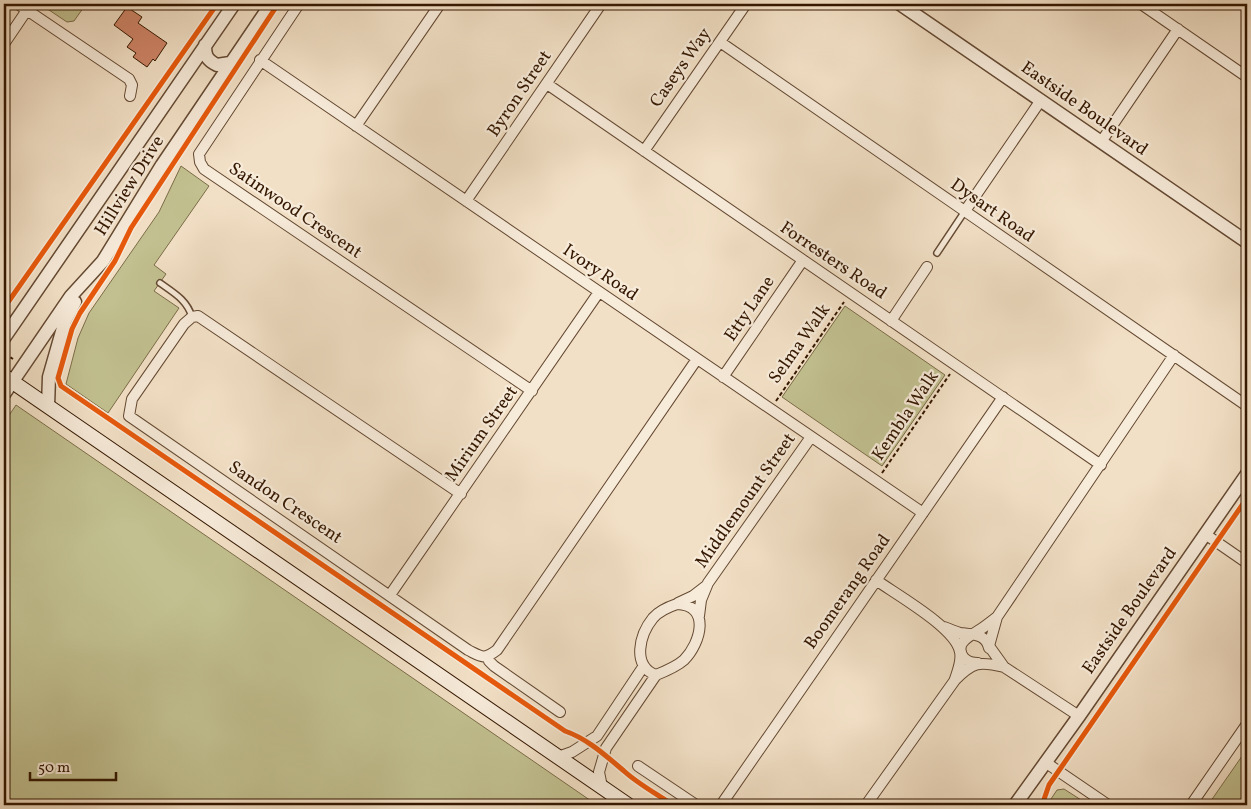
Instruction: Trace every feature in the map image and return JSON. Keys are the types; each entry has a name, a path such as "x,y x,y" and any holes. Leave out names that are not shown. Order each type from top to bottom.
{"main road":[{"path":"8,378 628,805"},
{"path":"516,728 531,748 611,803 618,805"}],"street":[{"name":"Hillview Drive","path":"4,338 234,4"},
{"name":"Hillview Drive","path":"4,394 8,378 71,296 103,261 162,165 271,4"},
{"name":"Satinwood Crescent","path":"299,4 199,154 200,162 204,169 532,391"},
{"path":"356,126 440,4"},
{"name":"Byron Street","path":"466,201 601,4"},
{"name":"Caseys Way","path":"644,151 746,4"},
{"name":"Eastside Boulevard","path":"900,4 1247,242"},
{"path":"1141,4 1247,77"},
{"path":"4,44 23,7 129,80 132,85 130,96"},
{"path":"1101,142 1178,29"},
{"name":"Dysart Road","path":"720,42 1247,406"},
{"path":"205,45 205,54 209,60 217,65 230,63"},
{"name":"Ivory Road","path":"260,60 923,513"},
{"name":"Forresters Road","path":"547,84 1101,465"},
{"path":"965,211 1041,100"},
{"name":"Etty Lane","path":"723,377 803,260"},
{"path":"48,406 49,377 65,321 76,300 103,261"},
{"path":"891,321 927,267"},
{"name":"Mirium Street","path":"390,595 600,292"},
{"path":"4,326 20,314"},
{"path":"192,316 204,319 460,494"},
{"name":"Sandon Crescent","path":"192,316 184,324 132,399 129,416 468,650 480,657 488,657"},
{"path":"866,805 954,680 968,667 987,657 997,617 1174,355"},
{"path":"560,712 494,666 488,657 497,650 697,359"},
{"name":"Boomerang Road","path":"721,805 1003,397"},
{"name":"Middlemount Street","path":"699,616 701,600 708,583 811,437"},
{"name":"Eastside Boulevard","path":"1015,805 1247,474"},
{"path":"1205,534 1247,563"},
{"path":"876,580 944,627 958,632 982,636 986,639 1004,667"},
{"name":"Middlemount Street","path":"677,604 693,596 708,583"},
{"path":"602,787 599,772 606,748 656,675 685,658 696,641 699,629 699,616 696,610 690,606 677,604 660,612 653,618 646,630 640,651 643,667 648,672 656,675"},
{"path":"954,680 960,662 960,652 964,639 997,617"},
{"path":"944,627 954,639 966,660 977,663 991,663 1004,667 1079,716"},
{"path":"558,757 572,752 597,736 643,667"},
{"path":"1191,805 1247,724"},
{"path":"1044,765 1108,805"},
{"name":"Eastside Boulevard","path":"1024,805 1044,765"},
{"path":"638,766 696,805"}],"lane":[{"path":"937,253 965,211"},
{"path":"160,284 181,298 189,307 192,316"}],"path":[{"path":"6,354 13,359"}],"shaded area":[{"path":"40,4 86,4 74,21 67,22"},
{"path":"181,166 209,186 154,265 166,274 154,291 179,308 108,413 66,384 78,338 89,313 159,212"},
{"path":"845,306 945,375 882,466 782,397"},
{"path":"16,405 597,805 4,805 4,423"},
{"path":"1247,749 1247,805 1208,805"},
{"path":"1064,789 1089,805 1047,805 1057,790"}],"building":[{"path":"127,7 142,17 138,23 167,43 155,61 153,59 147,67 133,57 136,53 127,47 133,39 114,25"}],"cycle path":[{"path":"4,308 217,4"},
{"path":"278,4 131,228 115,261 80,313 72,329 58,378 61,386 565,731 589,743 635,780 673,805"},
{"path":"1042,805 1049,785 1247,498"}]}
